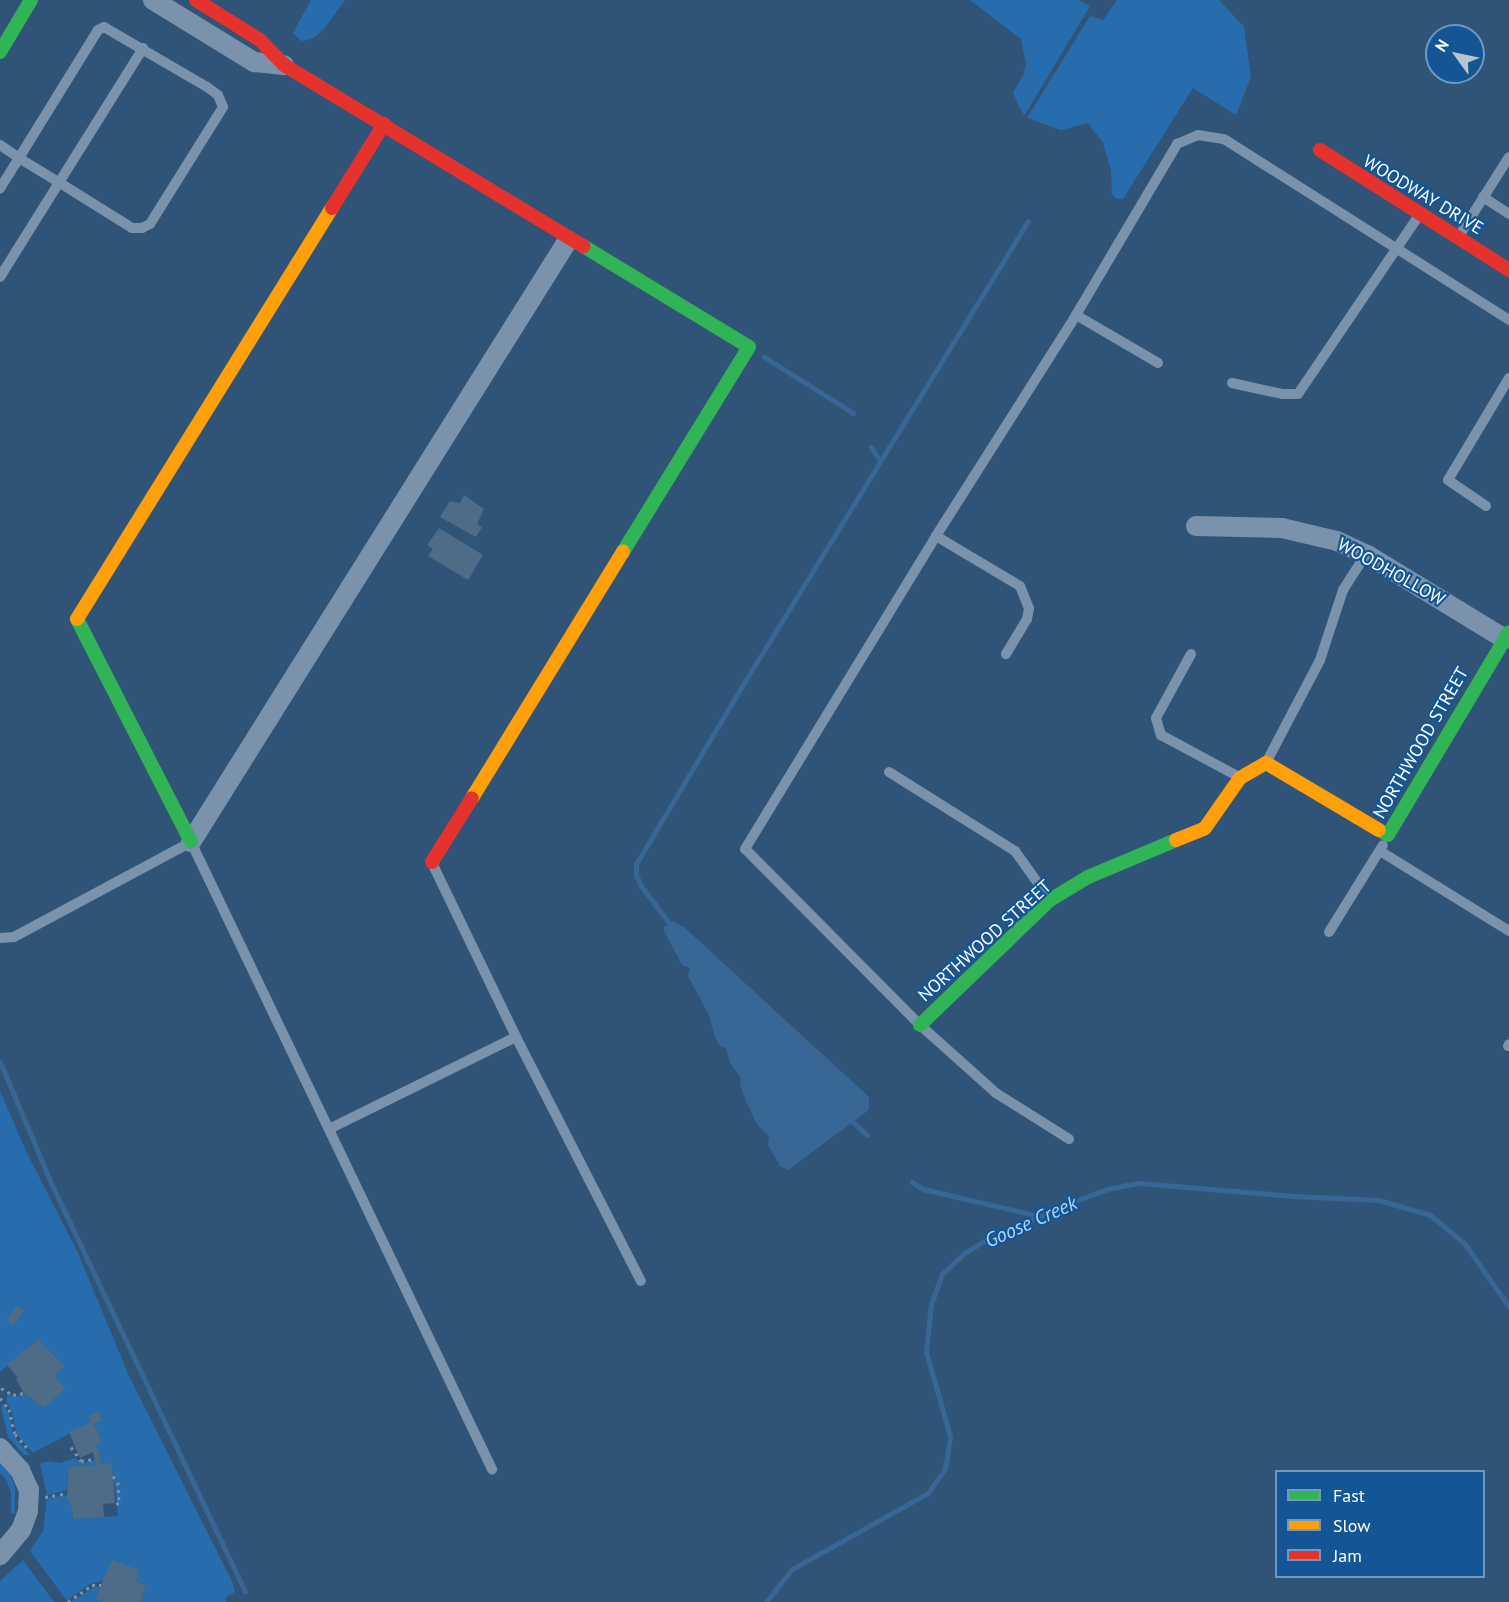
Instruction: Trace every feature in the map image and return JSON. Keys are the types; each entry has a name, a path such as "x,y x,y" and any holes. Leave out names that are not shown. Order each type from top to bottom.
{"street":[{"path":"0,52 31,0"},
{"path":"153,0 254,62 284,65"},
{"path":"196,0 260,40 284,65 384,124 568,240 748,347 432,862"},
{"path":"191,842 76,618 384,124"},
{"name":"WOODWAY DRIVE","path":"1320,150 1352,173 1421,212 1509,270"},
{"path":"191,842 568,240"},
{"name":"WOODHOLLOW","path":"1196,526 1282,528 1337,540 1366,554 1507,635"},
{"name":"NORTHWOOD STREET","path":"920,1024 1050,900 1088,877 1205,828 1240,778 1266,763 1388,835 1495,663 1507,635"},
{"path":"0,1448 20,1470 29,1490 28,1511 21,1530 0,1556"}],"lane":[{"path":"0,146 19,158 60,183 132,228 150,224 223,107 218,95 207,87 108,28 98,30 19,158 0,189"},
{"path":"0,277 143,48"},
{"path":"1069,1138 996,1094 920,1024 745,849 936,536 1076,315 1177,144 1198,135 1224,139 1509,320"},
{"path":"1459,236 1509,157"},
{"path":"1483,197 1509,214"},
{"path":"1232,383 1282,394 1298,394 1421,212"},
{"path":"1076,315 1158,363"},
{"path":"1486,506 1448,480 1509,378"},
{"path":"936,536 1020,586 1029,608 1027,619 1006,654"},
{"path":"1266,763 1320,660 1343,590 1366,554"},
{"path":"1191,654 1156,718 1161,735 1240,778"},
{"path":"889,772 1015,851 1050,900"},
{"path":"1329,932 1388,835"},
{"path":"0,938 14,937 191,842 492,1469"},
{"path":"1380,851 1509,931"},
{"path":"432,862 516,1037 641,1281"},
{"path":"329,1129 516,1037"}],"path":[{"path":"1,1388 13,1395 24,1393"},
{"path":"71,1447 81,1461 94,1459"},
{"path":"113,1476 118,1482 119,1503 117,1504"},
{"path":"68,1602 92,1585 101,1585"}],"shaded area":[{"path":"311,0 345,0 324,29 312,39 301,41 293,33"},
{"path":"970,0 1078,0 1090,6 1024,116 1013,93 1026,64 1021,39"},
{"path":"1117,0 1219,0 1244,27 1251,77 1236,115 1193,88 1123,199 1117,199 1112,194 1111,170 1103,143 1088,123 1061,130 1027,118 1090,16 1103,20"},
{"path":"673,921 685,928 869,1097 869,1110 788,1170 780,1166 768,1145 769,1136 758,1126 740,1086 741,1078 730,1063 726,1048 720,1046 715,1037 709,1015 688,976 690,968 682,965 664,931 664,927"},
{"path":"0,1091 26,1151 78,1253 129,1376 232,1581 235,1592 225,1598 226,1602 141,1602 146,1586 136,1582 140,1570 112,1561 105,1580 90,1584 67,1601 30,1551 43,1531 47,1498 67,1495 72,1507 73,1519 118,1516 112,1464 102,1464 97,1445 102,1443 94,1424 102,1420 98,1412 88,1416 91,1422 33,1453 17,1435 12,1412 6,1400 8,1394 14,1397 25,1394 43,1408 66,1389 55,1375 65,1367 38,1339 0,1372"},
{"path":"3,1403 10,1416 13,1435 30,1455 24,1455 8,1437 1,1408"},
{"path":"75,1458 82,1463 95,1460 96,1465 68,1467 67,1490 47,1495 40,1464 48,1461 60,1463"},
{"path":"0,1463 10,1474 15,1488 15,1514 11,1513 11,1493 7,1481 0,1473"},
{"path":"23,1560 54,1602 0,1602 0,1581"},
{"path":"94,1587 100,1587 95,1599 103,1602 71,1602"}],"building":[{"path":"464,495 484,509 477,524 482,527 476,537 440,517 450,501 460,503"},
{"path":"439,528 483,555 468,580 428,556 433,549 427,545"},
{"path":"17,1305 24,1310 13,1326 6,1320"},
{"path":"38,1339 65,1367 55,1375 66,1389 43,1408 23,1392 16,1379 18,1378 7,1365"},
{"path":"98,1412 102,1420 94,1424 102,1443 97,1445 102,1464 112,1463 115,1503 103,1504 104,1517 73,1519 72,1507 67,1499 68,1467 96,1465 93,1452 80,1458 69,1432 91,1422 88,1416"},
{"path":"112,1560 140,1570 136,1582 146,1585 141,1602 103,1602 95,1599"}],"waterway":[{"path":"669,923 641,886 636,875 636,864 747,678 1028,221"},
{"path":"764,357 853,413"},
{"path":"871,447 880,461"},
{"path":"0,1062 52,1185 245,1592"},
{"path":"853,1122 867,1135"},
{"path":"912,1182 923,1189 1039,1216"},
{"name":"Goose Creek","path":"766,1602 792,1569 928,1493 945,1469 950,1436 926,1352 931,1304 942,1274 966,1252 988,1239 1072,1202 1107,1189 1139,1183 1294,1196 1379,1200 1430,1215 1465,1244 1509,1307"}],"traffic: fast":[{"path":"0,52 31,0"},
{"path":"583,246 749,347 623,552"},
{"path":"77,619 191,842"},
{"path":"1379,830 1388,835 1509,632"},
{"path":"920,1025 1050,900 1088,877 1176,840"}],"traffic: slow":[{"path":"77,619 332,208"},
{"path":"472,798 623,552"},
{"path":"1176,840 1205,828 1240,778 1266,763 1379,830"}],"traffic: jam":[{"path":"196,0 260,40 284,65 583,246"},
{"path":"332,208 384,124"},
{"path":"1320,150 1509,270"},
{"path":"432,862 472,798"}]}
